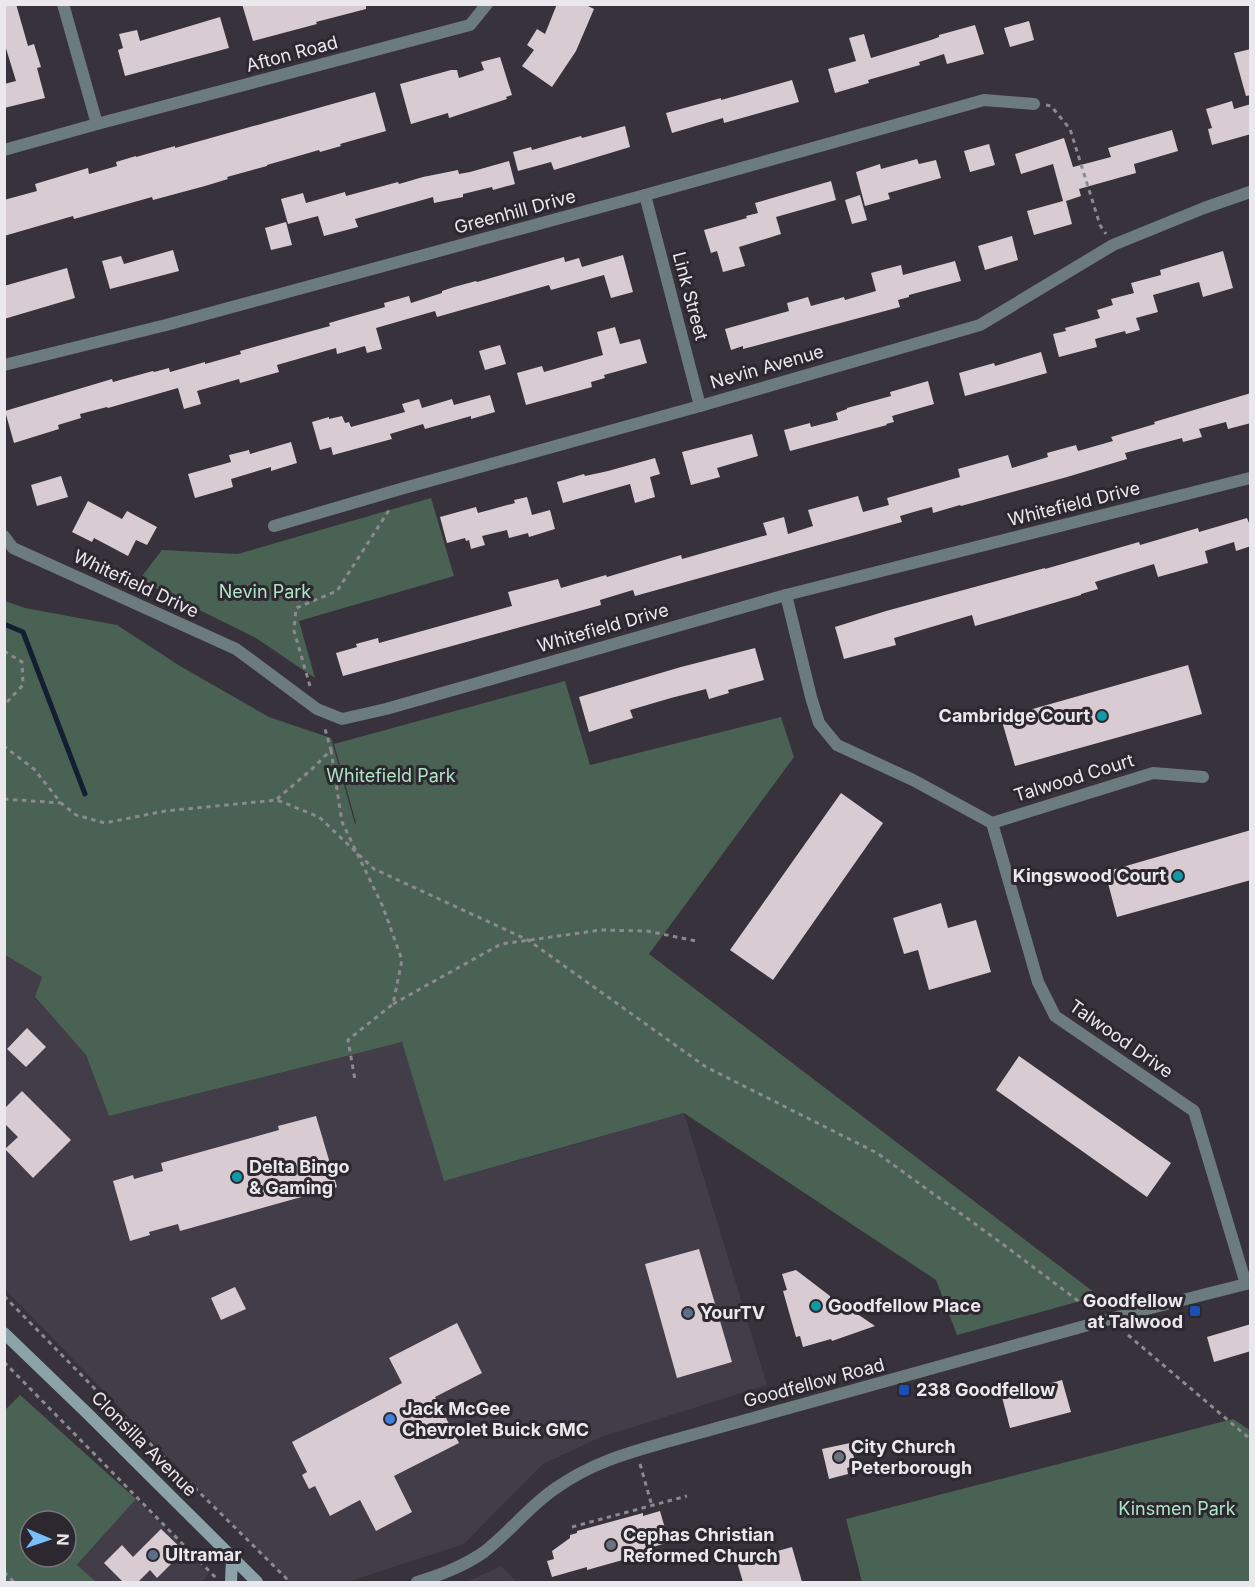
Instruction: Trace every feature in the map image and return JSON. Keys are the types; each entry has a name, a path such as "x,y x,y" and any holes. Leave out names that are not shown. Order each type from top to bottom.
{"main road":[{"name":"Clonsilla Avenue","path":"4,1333 210,1534 256,1582"},
{"path":"231,1582 232,1559"}],"street":[{"path":"63,4 97,124"},
{"name":"Afton Road","path":"4,150 470,25 487,4"},
{"name":"Greenhill Drive","path":"4,364 166,326 984,100 1034,104"},
{"name":"Nevin Avenue","path":"274,526 980,325 1113,245 1204,208 1251,192"},
{"name":"Link Street","path":"645,195 700,406"},
{"name":"Whitefield Drive","path":"4,536 13,548 236,650 317,709 342,719 397,706 786,595 1251,478"},
{"path":"786,595 819,723 837,745 913,780 992,823"},
{"name":"Talwood Court","path":"992,823 1153,773 1203,777"},
{"name":"Talwood Drive","path":"992,823 1038,982 1055,1016 1194,1111 1248,1283"},
{"name":"Goodfellow Road","path":"417,1582 440,1576 484,1551 553,1490 575,1475 605,1461 1139,1311 1248,1283"}],"path":[{"path":"1034,104 1051,106 1070,129 1100,225 1113,245"},
{"path":"393,1004 402,960 383,907 342,822 331,750 294,631 296,608 337,591 404,488"},
{"path":"4,651 22,662 23,685 4,705"},
{"path":"4,745 34,769 61,803 76,815 105,823 165,811 277,800 319,817 374,869 528,940 706,1067 877,1153 1085,1306"},
{"path":"277,800 331,750"},
{"path":"4,799 61,803"},
{"path":"355,1080 348,1040 393,1004 501,944 601,930 647,932 696,941"},
{"path":"4,1296 290,1582"},
{"path":"1128,1335 1251,1439"},
{"path":"4,1362 221,1582"},
{"path":"636,1451 652,1506"},
{"path":"572,1527 687,1496"},
{"path":"4,1572 14,1582"}],"shaded area":[{"path":"5,955 42,977 35,998 86,1055 109,1116 402,1042 510,1163 684,1113 767,1385 601,1437 543,1464 464,1544 348,1582 289,1582 5,1289"},
{"path":"136,1499 209,1574 202,1582 96,1582 78,1565"},
{"path":"501,1566 517,1582 467,1582"}],"green space":[{"name":"Nevin Park","path":"431,498 454,576 299,621 315,678 256,638 139,580 162,550 238,554"},
{"name":"Whitefield Park","path":"5,601 25,608 117,625 180,666 269,717 331,738 355,824 334,744 565,681 590,765 781,717 794,757 649,954 1099,1296 957,1335 936,1280 684,1113 444,1181 402,1042 109,1116 86,1055 35,997 42,977 5,955"},
{"path":"20,1395 136,1499 78,1564 78,1509 18,1509 18,1569 78,1569 78,1566 96,1582 5,1582 5,1410"},
{"name":"Kinsmen Park","path":"1233,1419 1250,1430 1250,1582 862,1582 846,1519"}],"building":[{"path":"4,4 16,4 28,46 34,44 41,67 37,68 45,98 4,108 4,84 16,81 4,42"},
{"path":"242,4 366,4 366,9 253,41"},
{"path":"557,4 584,4 594,9 576,51 552,87 522,66 534,50 527,45 537,29 545,34"},
{"path":"220,17 229,48 125,76 118,50 123,48 119,34 137,30 140,41"},
{"path":"1029,21 1034,40 1010,47 1004,28"},
{"path":"975,25 984,54 947,64 944,54 919,62 920,65 868,80 869,83 835,93 828,69 856,61 849,38 864,34 871,58"},
{"path":"1251,49 1251,95 1246,96 1234,53"},
{"path":"500,57 512,95 506,97 507,99 449,118 448,113 411,124 400,84 451,70 457,70 459,78 484,70 481,62"},
{"path":"792,80 799,102 724,123 723,118 672,133 666,113"},
{"path":"375,92 386,131 340,144 341,146 320,152 319,150 227,177 228,179 205,186 153,200 152,197 74,219 73,216 4,236 4,200 37,191 35,184 88,168 89,174 117,166 116,162 136,156 175,146 175,148"},
{"path":"1232,101 1234,109 1251,104 1251,134 1212,145 1208,129 1212,128 1206,109"},
{"path":"625,126 630,147 554,170 551,162 518,171 513,152 531,147 532,150"},
{"path":"1172,130 1178,151 1134,164 1136,173 1079,189 1081,196 1066,201 1072,224 1034,235 1027,211 1063,201 1053,164 1021,174 1015,154 1064,138 1073,167 1111,157 1108,148"},
{"path":"989,144 995,165 970,172 964,151"},
{"path":"917,159 919,164 936,160 941,178 888,193 890,199 865,206 856,172 880,164 881,169"},
{"path":"509,161 515,184 493,190 492,187 463,194 463,197 434,203 433,197 355,219 358,227 324,236 318,216 288,224 281,199 303,193 306,203 345,192 346,196 398,182 399,184 458,170 459,174 470,172"},
{"path":"831,181 836,200 776,217 781,234 739,247 745,266 723,272 717,251 711,253 704,230 758,213 755,203"},
{"path":"860,195 867,220 852,224 845,200"},
{"path":"286,222 292,245 271,250 265,228"},
{"path":"1012,236 1018,260 985,270 978,246"},
{"path":"173,250 179,271 110,289 102,261 121,256 124,264"},
{"path":"1223,251 1233,288 1203,297 1199,282 1153,295 1158,312 1136,318 1140,330 1126,334 1125,331 1095,339 1097,347 1059,357 1053,334 1066,331 1065,328 1100,318 1097,310 1113,305 1111,299 1134,293 1131,283 1161,275 1160,270"},
{"path":"623,255 633,292 611,298 604,275 551,290 549,285 437,317 435,311 376,328 382,349 367,353 365,346 337,354 336,348 277,365 279,372 240,383 239,379 197,391 201,404 184,409 178,388 80,414 81,418 58,425 59,429 14,443 5,411 112,379 113,382 169,368 170,372 241,354 240,351 330,326 329,323 385,307 384,303 409,296 411,303 454,287 564,257 565,262 579,258 582,267"},
{"path":"955,261 961,281 909,295 909,297 898,300 900,307 743,349 743,346 731,350 725,329 789,311 787,303 808,297 811,306 844,297 845,300 876,291 871,273 901,265 903,275"},
{"path":"67,268 75,298 4,319 4,286"},
{"path":"615,327 620,344 640,339 647,363 604,375 605,378 591,382 592,387 526,405 517,373 542,366 544,372 603,355 597,332"},
{"path":"500,345 506,364 485,370 479,351"},
{"path":"1041,352 1047,373 965,396 959,373 994,363 995,366"},
{"path":"928,381 934,404 892,416 894,422 887,425 790,451 784,430 810,423 811,427 838,420 836,413 847,408 891,396 890,392"},
{"path":"1251,393 1251,423 1228,429 1226,422 1199,429 1202,437 1183,442 1182,438 1125,453 1127,459 1067,477 933,513 932,507 917,511 900,516 902,522 635,596 633,590 600,600 601,605 343,676 336,653 378,638 379,643 512,606 508,592 558,579 561,588 681,555 682,559 767,535 763,523 784,517 788,534 813,526 808,510 858,496 863,512 889,505 887,498 960,477 958,469 1008,455 1012,468 1048,457 1047,453 1076,445 1078,451 1113,441 1111,437 1155,424 1154,422"},
{"path":"490,395 495,412 425,429 423,424 390,434 392,439 333,455 331,447 320,450 312,422 342,416 345,423 349,422 351,427 405,412 402,404 419,399 422,408 452,399 454,405"},
{"path":"752,434 758,456 717,468 720,477 691,485 682,452"},
{"path":"291,442 297,463 271,471 271,467 231,479 233,487 195,498 188,474 231,462 229,455 249,450 250,454"},
{"path":"655,458 660,474 650,477 655,497 635,503 630,484 563,503 557,482"},
{"path":"61,476 68,497 37,506 31,485"},
{"path":"527,497 532,515 550,510 555,529 529,537 528,533 509,538 507,530 482,536 485,545 471,549 469,540 466,541 465,538 447,543 440,517 476,507 478,513 515,503 514,500"},
{"path":"88,501 122,519 127,511 157,527 147,545 136,540 128,556 94,538 92,542 72,532"},
{"path":"1247,518 1251,528 1251,546 1236,551 1234,542 1205,551 1208,563 1158,577 1154,564 1095,582 1098,589 1081,595 975,626 972,615 894,638 896,645 844,659 835,627 1139,542 1140,545 1198,528 1199,532"},
{"path":"755,648 764,680 728,690 729,693 709,699 706,689 630,710 633,718 589,732 579,697"},
{"name":"Cambridge Court","path":"1188,665 1202,714 1015,766 1001,718"},
{"path":"841,793 883,823 773,980 730,950"},
{"name":"Kingswood Court","path":"1251,830 1251,880 1117,917 1105,872"},
{"path":"941,903 948,928 976,920 991,972 929,990 918,950 904,954 893,918"},
{"path":"27,1028 46,1047 26,1067 7,1049"},
{"path":"1019,1056 1171,1163 1147,1197 996,1090"},
{"path":"22,1091 71,1140 33,1178 5,1149 18,1137 4,1123 4,1109"},
{"name":"Delta Bingo & Gaming","path":"316,1116 337,1187 180,1231 178,1224 149,1232 150,1235 130,1241 113,1181 133,1175 134,1179 163,1171 161,1163 279,1130 278,1126"},
{"name":"YourTV","path":"699,1249 732,1362 677,1378 645,1264"},
{"name":"Goodfellow Place","path":"796,1270 830,1296 830,1299 875,1326 832,1341 831,1339 803,1347 800,1336 796,1337 783,1291 787,1290 782,1274"},
{"path":"235,1287 246,1309 221,1320 211,1298"},
{"name":"Jack McGee Chevrolet Buick GMC","path":"457,1323 482,1373 435,1397 459,1443 394,1476 412,1512 376,1531 360,1500 330,1516 315,1486 309,1489 302,1475 307,1472 292,1442 402,1383 389,1358"},
{"path":"1251,1324 1251,1351 1214,1362 1207,1337"},
{"path":"1062,1380 1071,1412 1010,1428 1002,1397"},
{"name":"City Church Peterborough","path":"850,1443 856,1465 847,1468 848,1474 829,1479 822,1449"},
{"name":"Cephas Christian Reformed Church","path":"660,1511 669,1542 653,1547 655,1551 552,1577 547,1561 554,1559 552,1551 570,1538 570,1535 577,1531 643,1513 643,1516"},
{"path":"161,1529 184,1551 157,1578 150,1570 138,1582 123,1582 104,1563 122,1545 133,1557"},
{"path":"792,1547 802,1582 743,1582 737,1562"}],"waterway":[{"path":"4,624 23,632 85,794"}],"place":[{"name":"Cambridge Court","path":"1102,716"},
{"name":"Kingswood Court","path":"1178,876"},
{"name":"Delta Bingo & Gaming","path":"237,1177"},
{"name":"Goodfellow Place","path":"816,1306"},
{"name":"Goodfellow at Talwood","path":"1195,1311"},
{"name":"YourTV","path":"688,1313"},
{"name":"238 Goodfellow","path":"904,1390"},
{"name":"Jack McGee Chevrolet Buick GMC","path":"390,1419"},
{"name":"City Church Peterborough","path":"839,1457"},
{"name":"Cephas Christian Reformed Church","path":"611,1545"},
{"name":"Ultramar","path":"153,1555"}]}
